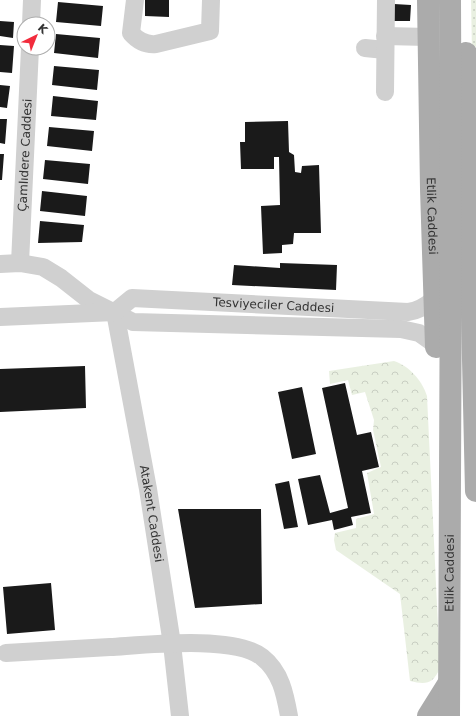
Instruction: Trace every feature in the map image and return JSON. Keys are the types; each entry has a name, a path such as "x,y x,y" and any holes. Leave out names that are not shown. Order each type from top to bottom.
{"main road":[{"name":"Etlik Caddesi","path":"428,0 436,345 449,430"},
{"name":"Etlik Caddesi","path":"449,716 449,430 451,243 450,0"},
{"path":"464,0 470,245 474,310 476,491"},
{"path":"470,245 476,195"},
{"path":"428,716 448,684"}],"street":[{"path":"31,16 32,0"},
{"path":"135,0 132,33 139,40 150,45 210,31 211,0"},
{"path":"385,92 386,0"},
{"path":"365,48 385,43 428,37"},
{"name":"Çamlıdere Caddesi","path":"20,263 30,56"},
{"path":"0,264 20,263 43,267 51,271 89,300 115,312"},
{"name":"Tesviyeciler Caddesi","path":"434,299 422,308 408,312 132,298 115,312 133,322 401,329 419,332 436,345"},
{"path":"0,317 115,312"},
{"name":"Atakent Caddesi","path":"115,312 148,489 172,644 180,716"},
{"path":"6,653 172,644 222,645 245,648 262,656 275,670 281,680 289,716"}],"green space":[{"path":"471,0 476,0 476,46 472,52"},
{"path":"394,361 405,366 414,374 422,384 427,396 440,668 432,680 425,683 410,681 400,594 336,550 334,540 335,533 356,528 356,519 374,514 367,473 381,467 373,430 374,420 365,392 352,395 348,380 330,384 329,371"}],"building":[{"path":"145,0 169,0 169,17 145,16"},
{"path":"58,2 103,6 101,26 56,22"},
{"path":"394,4 411,5 410,21 394,21"},
{"path":"0,21 14,22 13,38 0,36"},
{"path":"56,34 100,38 98,58 56,53"},
{"path":"0,45 14,46 12,73 0,72"},
{"path":"54,66 99,70 97,90 52,85"},
{"path":"0,85 10,86 7,108 0,107"},
{"path":"53,96 98,101 96,120 51,116"},
{"path":"0,119 7,119 5,144 0,143"},
{"path":"288,121 289,152 294,155 295,172 301,173 302,166 319,165 321,233 294,233 293,244 282,245 282,253 263,254 261,206 280,205 279,157 274,157 274,169 241,169 240,142 245,142 245,122"},
{"path":"49,127 94,131 92,151 47,146"},
{"path":"0,154 4,154 2,180 0,180"},
{"path":"45,160 90,164 88,184 43,179"},
{"path":"42,191 87,196 85,216 40,211"},
{"path":"40,221 84,225 82,242 38,243"},
{"path":"280,263 337,265 336,290 232,285 234,265 280,268"},
{"path":"85,366 86,408 0,412 0,369"},
{"path":"345,383 357,435 371,432 379,467 362,471 371,513 351,517 353,525 334,530 332,520 308,525 298,479 320,475 330,513 348,508 322,388"},
{"path":"302,387 316,454 292,459 278,392"},
{"path":"289,481 298,527 284,529 275,484"},
{"path":"178,509 261,509 262,604 195,608"},
{"path":"51,583 55,630 7,634 3,587"}]}
